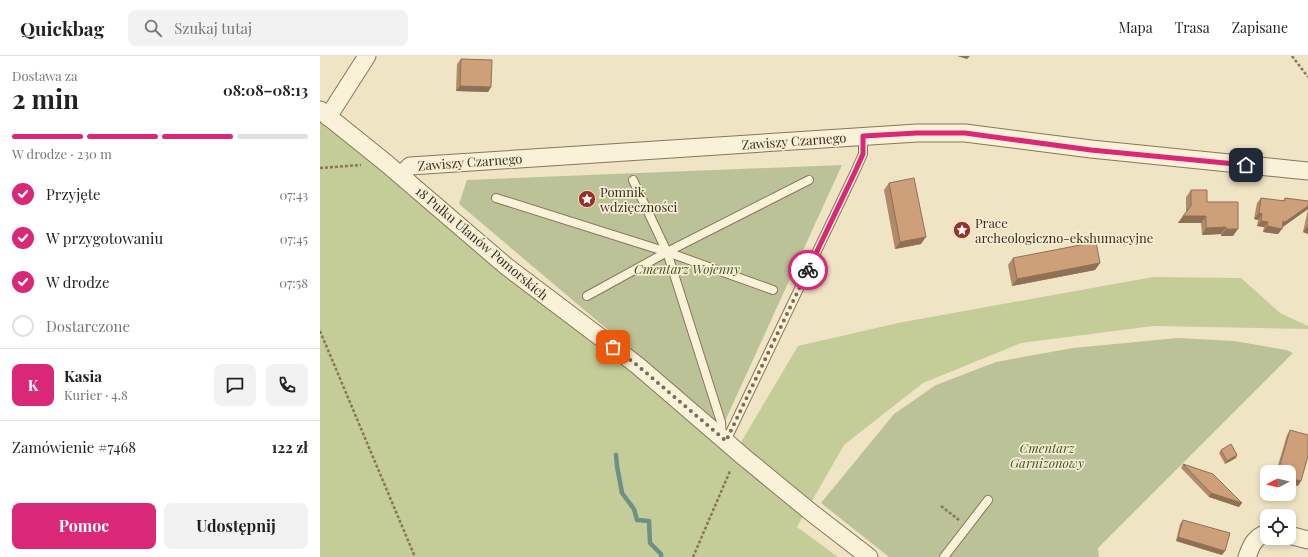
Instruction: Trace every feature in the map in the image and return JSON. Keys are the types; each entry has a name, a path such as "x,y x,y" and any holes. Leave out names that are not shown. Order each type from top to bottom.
{"street":[{"path":"324,113 367,56"},
{"name":"18 Pułku Ułanów Pomorskich","path":"324,113 401,175 506,266 637,365 745,458 869,557"},
{"name":"Zawiszy Czarnego","path":"401,175 410,166 917,133 965,133 1091,150 1308,171"},
{"path":"1247,557 1253,542 1260,536"},
{"path":"1296,537 1308,540"}],"lane":[{"path":"724,440 854,174 863,154 863,136"},
{"path":"633,180 667,252 721,422 724,440"},
{"path":"587,296 667,252 808,180"},
{"path":"496,198 667,252 773,290"},
{"path":"944,557 988,500"}],"path":[{"path":"1292,56 1308,77"},
{"path":"320,168 386,163"},
{"path":"320,331 415,557"},
{"path":"693,557 730,471"},
{"path":"941,506 968,527"}],"green space":[{"path":"320,115 734,454 798,346 898,323 1153,277 1241,278 1280,313 1308,326 1308,329 1153,326 1021,343 923,383 844,445 797,527 838,557 320,557"},
{"name":"Cmentarz Wojenny","path":"842,165 725,421 718,423 459,204 467,180"},
{"name":"Cmentarz Garnizonowy","path":"1178,338 1234,341 1286,350 1293,353 1098,548 1099,557 889,557 821,503 894,414 936,385 996,362 1073,348"}],"building":[{"path":"461,59 492,60 491,87 460,86"},
{"path":"914,178 926,237 900,242 889,183"},
{"path":"1191,190 1207,190 1207,202 1238,202 1238,229 1226,229 1226,227 1206,228 1206,216 1183,216 1191,206"},
{"path":"1261,198 1285,201 1285,198 1308,201 1308,206 1285,222 1283,221 1282,229 1267,226 1268,222 1261,221 1262,214 1259,213"},
{"path":"1096,242 1100,263 1017,279 1013,258"},
{"path":"1290,430 1308,435 1308,456 1301,481 1296,480 1296,465 1280,465"},
{"path":"1231,444 1237,455 1227,461 1221,450"},
{"path":"1183,464 1213,474 1242,503 1211,493"},
{"path":"1183,520 1230,533 1225,551 1178,537"}],"waterway":[{"path":"616,455 622,493 634,509 637,520 649,521 650,543 661,554 661,557"}],"way so far":[{"path":"613,347 637,365 726,441 808,270"}],"place":[{"name":"Pomnik wdzięczności","path":"587,199"},
{"name":"Prace archeologiczno-ekshumacyjne","path":"962,230"}],"route":[{"path":"808,270 863,154 863,136 917,133 965,133 1091,150 1246,165"}]}
